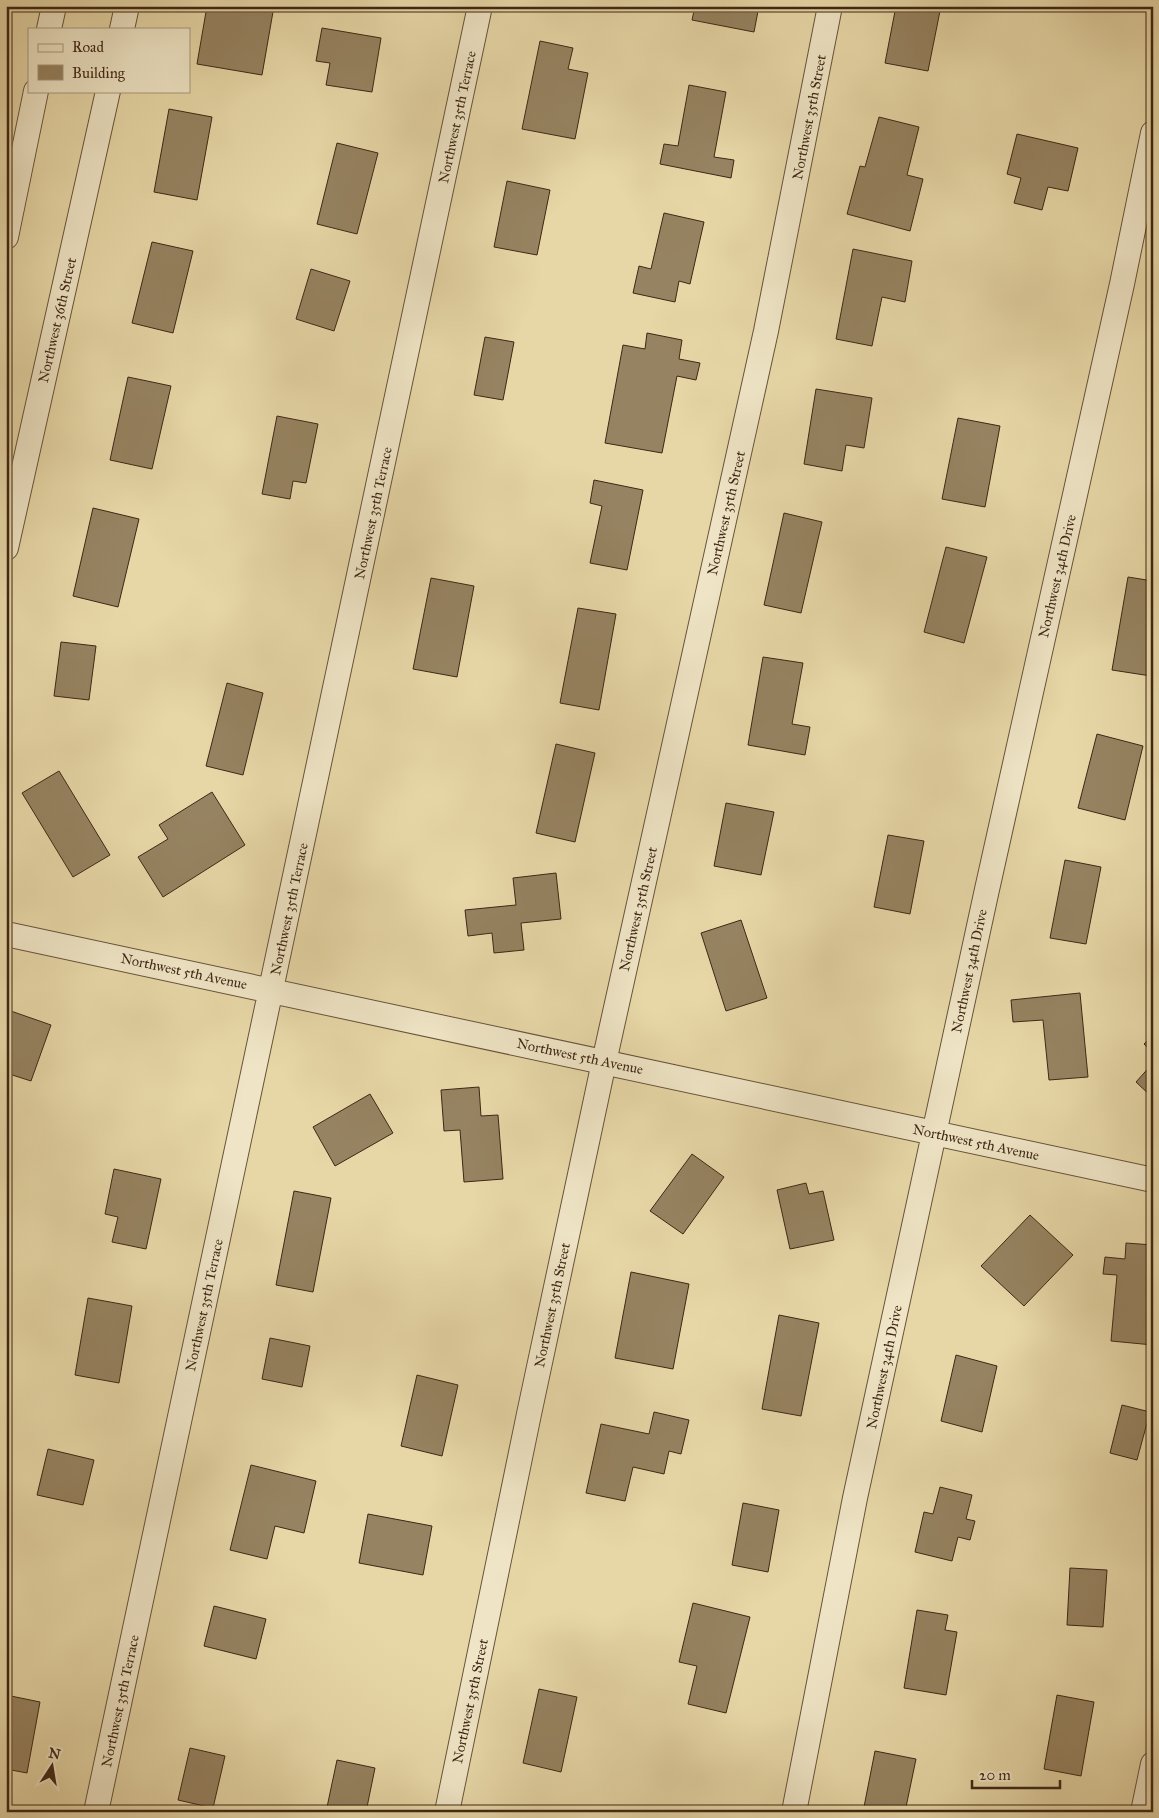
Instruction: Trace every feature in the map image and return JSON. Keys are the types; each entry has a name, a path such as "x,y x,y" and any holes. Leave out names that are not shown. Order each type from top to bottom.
{"street":[{"path":"49,28 54,6"},
{"path":"122,28 127,6"},
{"name":"Northwest 35th Terrace","path":"96,1812 480,6"},
{"name":"Northwest 35th Street","path":"447,1812 604,1062 766,331 830,6"},
{"path":"6,237 36,92"},
{"name":"Northwest 36th Street","path":"6,548 108,92"},
{"name":"Northwest 34th Drive","path":"794,1812 856,1498 934,1132 1122,284 1153,133"},
{"name":"Northwest 5th Avenue","path":"6,934 1153,1180"},
{"path":"1143,1812 1153,1764"}],"building":[{"path":"207,6 274,6 262,75 197,64"},
{"path":"695,6 759,6 754,32 692,20"},
{"path":"896,6 941,6 928,71 885,63"},
{"path":"322,28 381,38 372,92 326,85 330,63 316,61"},
{"path":"540,41 573,48 568,69 588,73 575,139 522,129"},
{"path":"689,85 726,92 714,157 734,160 731,178 660,164 664,144 678,146"},
{"path":"169,109 212,117 197,200 154,192"},
{"path":"879,117 919,127 907,175 923,179 910,231 847,214 860,166 865,167"},
{"path":"1017,134 1078,148 1068,191 1048,187 1042,210 1014,203 1021,178 1007,174"},
{"path":"337,143 378,153 357,234 317,224"},
{"path":"507,181 550,190 537,255 494,247"},
{"path":"664,213 704,222 690,284 679,281 675,302 633,293 639,266 651,269"},
{"path":"152,242 193,251 173,333 132,323"},
{"path":"853,249 912,261 905,302 882,297 872,346 836,339"},
{"path":"311,269 350,281 334,331 296,319"},
{"path":"647,333 682,340 679,359 700,363 696,380 677,376 662,453 605,443 623,345 645,349"},
{"path":"485,337 514,342 503,400 474,395"},
{"path":"128,377 171,386 152,469 110,460"},
{"path":"816,389 872,398 864,448 846,445 842,471 804,464"},
{"path":"277,416 318,424 306,483 293,481 290,499 262,494"},
{"path":"958,418 1000,426 985,507 942,499"},
{"path":"594,480 643,490 627,570 590,563 602,506 590,503"},
{"path":"93,508 139,519 118,607 73,596"},
{"path":"784,513 822,522 801,613 764,605"},
{"path":"946,547 987,557 964,643 924,632"},
{"path":"1128,577 1153,581 1153,667 1151,676 1112,670"},
{"path":"431,578 474,586 457,677 413,669"},
{"path":"578,608 616,614 599,710 560,703"},
{"path":"61,642 96,646 89,700 54,696"},
{"path":"763,657 803,663 792,724 810,727 805,755 748,745"},
{"path":"227,683 263,693 243,775 206,766"},
{"path":"1097,734 1143,746 1125,820 1078,808"},
{"path":"556,744 595,753 575,842 536,833"},
{"path":"59,771 110,855 73,877 22,793"},
{"path":"212,792 245,845 163,897 138,857 168,839 159,825"},
{"path":"726,803 774,812 761,875 714,866"},
{"path":"888,835 924,841 910,914 874,907"},
{"path":"1065,860 1101,867 1086,944 1050,938"},
{"path":"556,873 561,919 521,923 524,950 494,953 492,933 468,936 465,910 516,905 513,878"},
{"path":"741,920 767,998 726,1011 701,933"},
{"path":"1080,993 1088,1077 1049,1080 1043,1020 1013,1022 1011,1000"},
{"path":"8,1010 51,1025 31,1081 6,1073 6,1014"},
{"path":"1153,1035 1153,1053 1144,1044"},
{"path":"1153,1063 1153,1098 1136,1082"},
{"path":"479,1087 481,1116 498,1115 503,1179 464,1182 460,1130 444,1131 441,1090"},
{"path":"370,1094 393,1133 335,1166 313,1127"},
{"path":"692,1154 724,1177 683,1234 650,1211"},
{"path":"114,1169 161,1179 146,1249 112,1242 118,1217 105,1214"},
{"path":"806,1183 809,1194 823,1191 834,1240 790,1249 777,1190"},
{"path":"294,1191 331,1198 313,1292 276,1285"},
{"path":"1030,1215 1073,1255 1024,1306 981,1266"},
{"path":"1126,1243 1153,1245 1153,1345 1111,1341 1117,1275 1103,1274 1105,1257 1125,1259"},
{"path":"631,1272 689,1284 673,1369 615,1358"},
{"path":"88,1298 132,1306 119,1383 75,1375"},
{"path":"779,1315 819,1323 801,1416 762,1409"},
{"path":"270,1338 310,1346 302,1387 262,1379"},
{"path":"956,1355 997,1366 982,1432 941,1421"},
{"path":"417,1375 458,1385 442,1456 401,1446"},
{"path":"1122,1405 1150,1412 1137,1460 1110,1453"},
{"path":"654,1412 689,1420 681,1454 669,1451 664,1474 633,1467 625,1501 586,1493 601,1424 649,1434"},
{"path":"48,1449 94,1460 83,1505 37,1495"},
{"path":"251,1465 316,1481 304,1533 275,1526 267,1559 230,1550"},
{"path":"940,1487 972,1495 966,1519 975,1521 970,1540 958,1537 952,1561 915,1552 924,1512 933,1514"},
{"path":"743,1503 779,1510 768,1572 732,1565"},
{"path":"368,1514 432,1526 423,1575 359,1563"},
{"path":"1070,1568 1107,1570 1103,1627 1067,1625"},
{"path":"693,1603 750,1617 726,1713 688,1704 697,1666 679,1662"},
{"path":"214,1606 266,1619 256,1659 204,1646"},
{"path":"917,1610 948,1615 945,1630 957,1632 946,1695 904,1688"},
{"path":"539,1689 577,1697 561,1772 523,1763"},
{"path":"6,1695 40,1702 27,1773 6,1769"},
{"path":"1057,1695 1094,1702 1081,1776 1044,1769"},
{"path":"190,1748 225,1756 213,1808 178,1800"},
{"path":"875,1751 916,1759 905,1812 863,1812"},
{"path":"337,1760 375,1768 366,1812 326,1812"}]}
